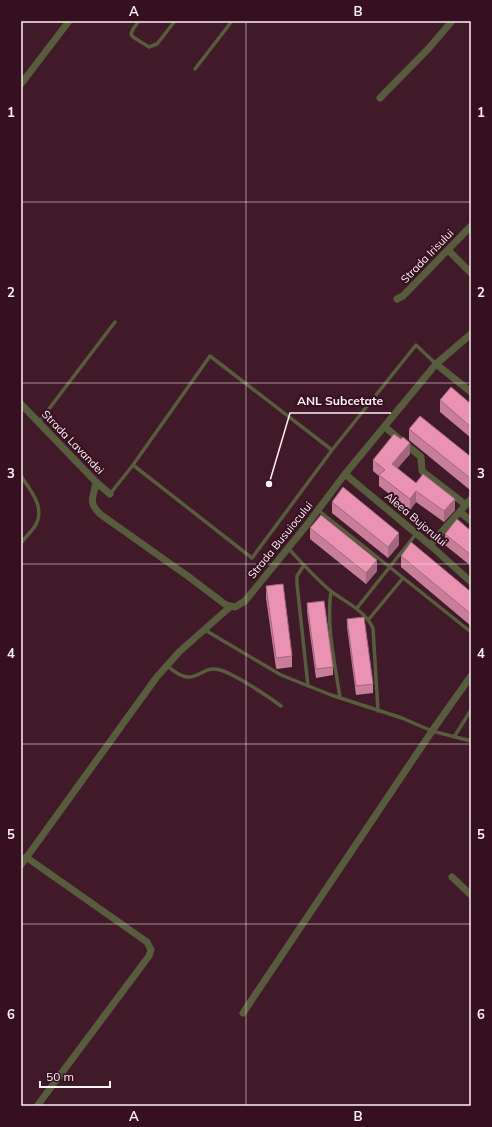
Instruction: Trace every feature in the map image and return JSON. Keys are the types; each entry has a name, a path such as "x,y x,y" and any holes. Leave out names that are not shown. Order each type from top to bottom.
{"street":[{"path":"21,84 69,21"},
{"path":"380,98 429,48 452,21"},
{"name":"Strada Irisului","path":"397,299 403,296 471,226"},
{"path":"448,250 471,273"},
{"name":"Strada Busuiocului","path":"21,865 156,678 167,665 179,652 230,607 235,607 245,600 288,548 345,474 436,364 471,334"},
{"path":"436,364 471,392"},
{"name":"Strada Lavandei","path":"21,404 96,482 110,494"},
{"path":"385,427 421,457 422,471 466,505"},
{"name":"Aleea Bujorului","path":"345,474 430,545 471,582"},
{"path":"96,482 92,496 92,504 100,514 230,607"},
{"path":"430,545 471,499"},
{"path":"460,512 471,520"},
{"path":"243,1013 432,731 471,676"},
{"path":"26,857 147,942 151,950 145,961 37,1106"},
{"path":"452,877 471,895"}],"lane":[{"path":"139,21 131,34 133,37 149,47 157,44 175,21"},
{"path":"195,69 232,21"},
{"path":"39,422 115,322"},
{"path":"133,466 252,558 332,450 416,345 436,364"},
{"path":"110,494 133,466 210,356 332,450"},
{"path":"21,476 35,496 38,504 39,515 35,526 21,543"},
{"path":"318,510 471,632"},
{"path":"357,608 416,534"},
{"path":"288,548 331,591 357,608 369,619 373,628 378,711"},
{"path":"304,565 297,576 297,584 308,686"},
{"path":"369,619 404,578"},
{"path":"331,591 329,606 330,620 340,698"},
{"path":"205,630 281,675 340,698 402,718 432,731 471,742"},
{"path":"167,665 172,670 186,677 192,677 210,669 222,670 281,706"},
{"path":"454,737 471,710"}],"building":[{"path":"451,387 471,404 471,427 440,400"},
{"path":"420,416 471,457 470,478 409,429"},
{"path":"394,434 401,439 403,437 410,443 392,464 416,483 423,474 455,499 444,511 416,491 410,499 379,475 385,470 373,460"},
{"path":"343,487 399,533 388,547 332,502"},
{"path":"321,515 377,560 366,573 310,528"},
{"path":"457,519 471,531 471,555 445,534"},
{"path":"411,542 471,592 471,614 401,556"},
{"path":"283,584 292,656 277,658 266,586"},
{"path":"324,601 333,667 316,669 307,603"},
{"path":"364,617 373,684 356,686 347,619"}],"place":[{"name":"ANL Subcetate","path":"269,484"}]}
